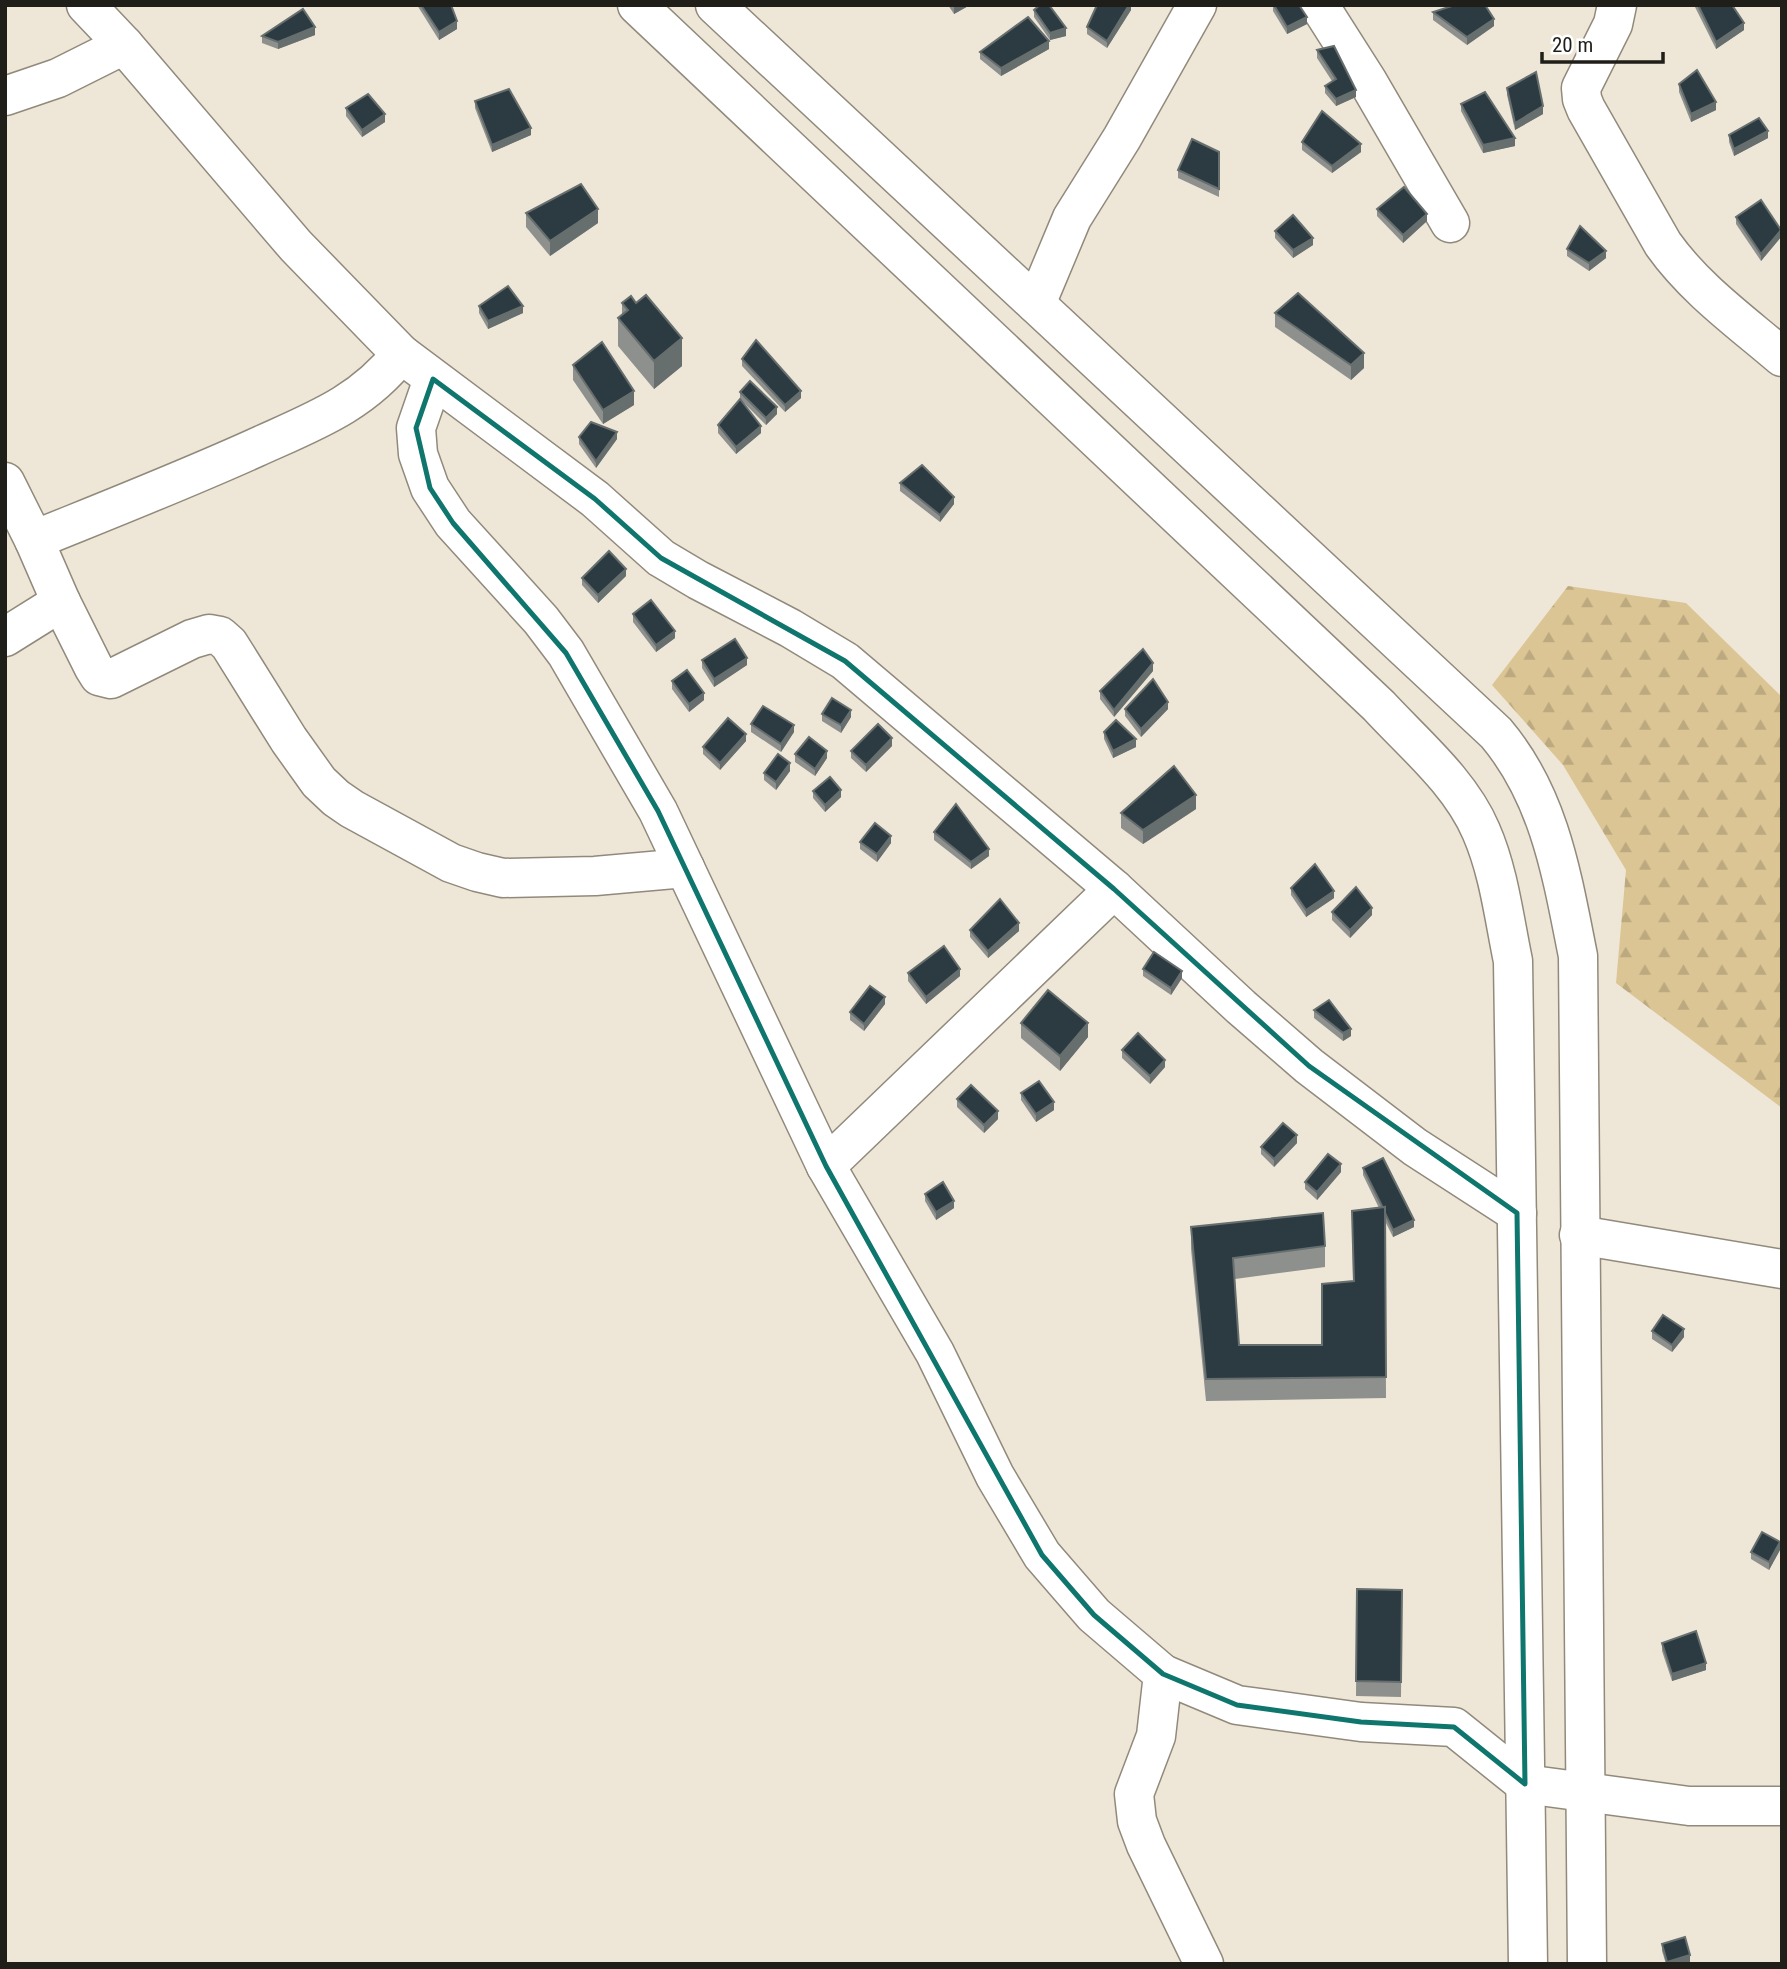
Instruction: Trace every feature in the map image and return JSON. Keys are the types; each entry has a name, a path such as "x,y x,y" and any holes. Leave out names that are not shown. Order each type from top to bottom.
{"street":[{"path":"86,5 296,246 401,354 595,499 661,558 790,628 845,662 1114,889 1309,1066 1415,1147 1517,1213"},
{"path":"637,5 1380,706 1457,790 1480,830 1495,872 1513,961 1528,1964"},
{"path":"715,5 1496,733 1523,770 1544,814 1559,860 1577,956 1587,1964"},
{"path":"1036,304 1072,218 1122,138 1197,5"},
{"path":"1319,5 1357,64 1450,223"},
{"path":"1618,5 1613,24 1581,88 1586,109 1676,262 1696,285 1782,356"},
{"path":"5,96 58,78 124,46"},
{"path":"34,540 201,472 339,409 383,377 401,354"},
{"path":"433,379 416,428 418,454 430,488 453,523 541,621 566,653 658,811 826,1166 935,1353 995,1476 1042,1555 1094,1615 1163,1674 1237,1705 1361,1722 1454,1727 1525,1784 1689,1806 1782,1806"},
{"path":"5,482 99,676 119,677 192,639 209,634 220,636 229,644 289,740 319,782 352,809 451,863 503,878 594,876 685,868"},
{"path":"5,637 61,602"},
{"path":"826,1166 1114,889"},
{"path":"1579,1235 1782,1269"},
{"path":"1163,1674 1156,1736 1134,1794 1137,1821 1204,1964"}],"highlighted area":[{"path":"433,379 595,499 661,558 845,661 1114,889 1309,1066 1517,1213 1525,1784 1454,1727 1361,1722 1237,1705 1163,1674 1094,1615 1042,1555 826,1166 658,811 566,653 453,523 430,488 416,428"}],"green space":[{"path":"1568,586 1686,603 1782,697 1782,1108 1616,983 1626,870 1563,765 1492,685"}],"building":[{"path":"421,5 451,5 457,21 439,32"},
{"path":"1040,5 1049,5 1066,28 1050,33 1034,10"},
{"path":"1097,5 1129,5 1107,41 1087,27"},
{"path":"1274,5 1299,5 1307,17 1287,27"},
{"path":"1455,5 1485,5 1494,19 1467,37 1433,12"},
{"path":"1698,5 1732,5 1744,23 1716,42"},
{"path":"303,9 315,27 278,42 262,36"},
{"path":"1028,17 1049,41 1001,68 980,52"},
{"path":"1334,46 1356,90 1336,99 1325,86 1336,79 1317,50"},
{"path":"1697,70 1716,102 1691,114 1679,84"},
{"path":"1536,72 1543,106 1515,123 1507,88"},
{"path":"509,89 531,128 492,145 475,101"},
{"path":"1485,92 1515,138 1483,145 1461,104"},
{"path":"368,94 385,114 362,130 346,108"},
{"path":"1322,111 1361,144 1332,166 1302,142"},
{"path":"1759,118 1768,131 1734,149 1729,135"},
{"path":"1192,139 1219,152 1219,189 1178,170"},
{"path":"581,184 598,209 550,241 526,213"},
{"path":"1404,187 1427,214 1403,235 1377,209"},
{"path":"1761,200 1781,230 1761,254 1736,217"},
{"path":"1293,215 1313,238 1293,250 1275,231"},
{"path":"1580,226 1606,251 1589,263 1567,249"},
{"path":"508,286 523,306 488,321 479,306"},
{"path":"1298,293 1364,353 1351,365 1275,313"},
{"path":"646,295 682,338 654,361 618,318 628,310 622,303 631,296 636,303"},
{"path":"756,340 801,391 785,405 742,359"},
{"path":"602,342 634,391 603,410 573,365"},
{"path":"750,381 777,407 766,418 740,392"},
{"path":"740,399 761,426 736,447 718,425"},
{"path":"591,422 617,432 596,461 579,437"},
{"path":"922,465 954,497 940,515 900,483"},
{"path":"609,551 626,569 598,595 582,578"},
{"path":"651,600 675,631 656,645 633,614"},
{"path":"735,639 747,658 714,679 702,660"},
{"path":"1143,649 1153,663 1114,710 1100,691"},
{"path":"687,670 704,693 689,704 672,681"},
{"path":"1153,679 1168,702 1141,729 1125,709"},
{"path":"832,698 851,710 841,725 822,714"},
{"path":"763,706 794,725 781,744 751,724"},
{"path":"728,718 746,734 720,763 703,747"},
{"path":"1116,720 1136,739 1113,751 1104,732"},
{"path":"878,724 892,738 866,765 851,751"},
{"path":"809,737 827,751 815,769 795,754"},
{"path":"778,754 790,763 776,782 764,773"},
{"path":"1174,766 1196,795 1143,830 1121,813"},
{"path":"830,777 841,790 825,805 813,791"},
{"path":"956,804 989,849 971,862 934,832"},
{"path":"875,823 891,836 877,854 860,842"},
{"path":"1315,864 1334,891 1306,910 1291,888"},
{"path":"1356,887 1372,908 1350,930 1332,912"},
{"path":"1000,899 1019,923 988,951 970,930"},
{"path":"944,946 960,969 926,997 908,973"},
{"path":"1154,952 1182,971 1171,988 1143,969"},
{"path":"870,986 885,997 864,1024 850,1012"},
{"path":"1048,990 1088,1023 1060,1056 1021,1023"},
{"path":"1329,1000 1351,1029 1343,1033 1314,1010"},
{"path":"1138,1033 1165,1060 1150,1076 1122,1050"},
{"path":"1039,1081 1054,1102 1036,1114 1021,1093"},
{"path":"971,1085 998,1111 984,1125 957,1099"},
{"path":"1283,1123 1297,1135 1274,1159 1261,1147"},
{"path":"1328,1154 1341,1164 1317,1192 1305,1182"},
{"path":"1383,1158 1414,1220 1393,1230 1385,1207 1383,1208 1363,1168"},
{"path":"943,1182 954,1201 936,1212 925,1194"},
{"path":"1385,1207 1386,1377 1206,1379 1191,1227 1323,1213 1325,1246 1233,1258 1239,1345 1322,1345 1322,1284 1354,1281 1352,1211"},
{"path":"1663,1315 1684,1329 1672,1345 1652,1331"},
{"path":"1762,1532 1780,1542 1769,1562 1751,1552"},
{"path":"1357,1589 1402,1590 1401,1682 1356,1681"},
{"path":"1696,1631 1706,1663 1672,1674 1662,1643"},
{"path":"1685,1937 1690,1955 1667,1962 1662,1944"}]}
